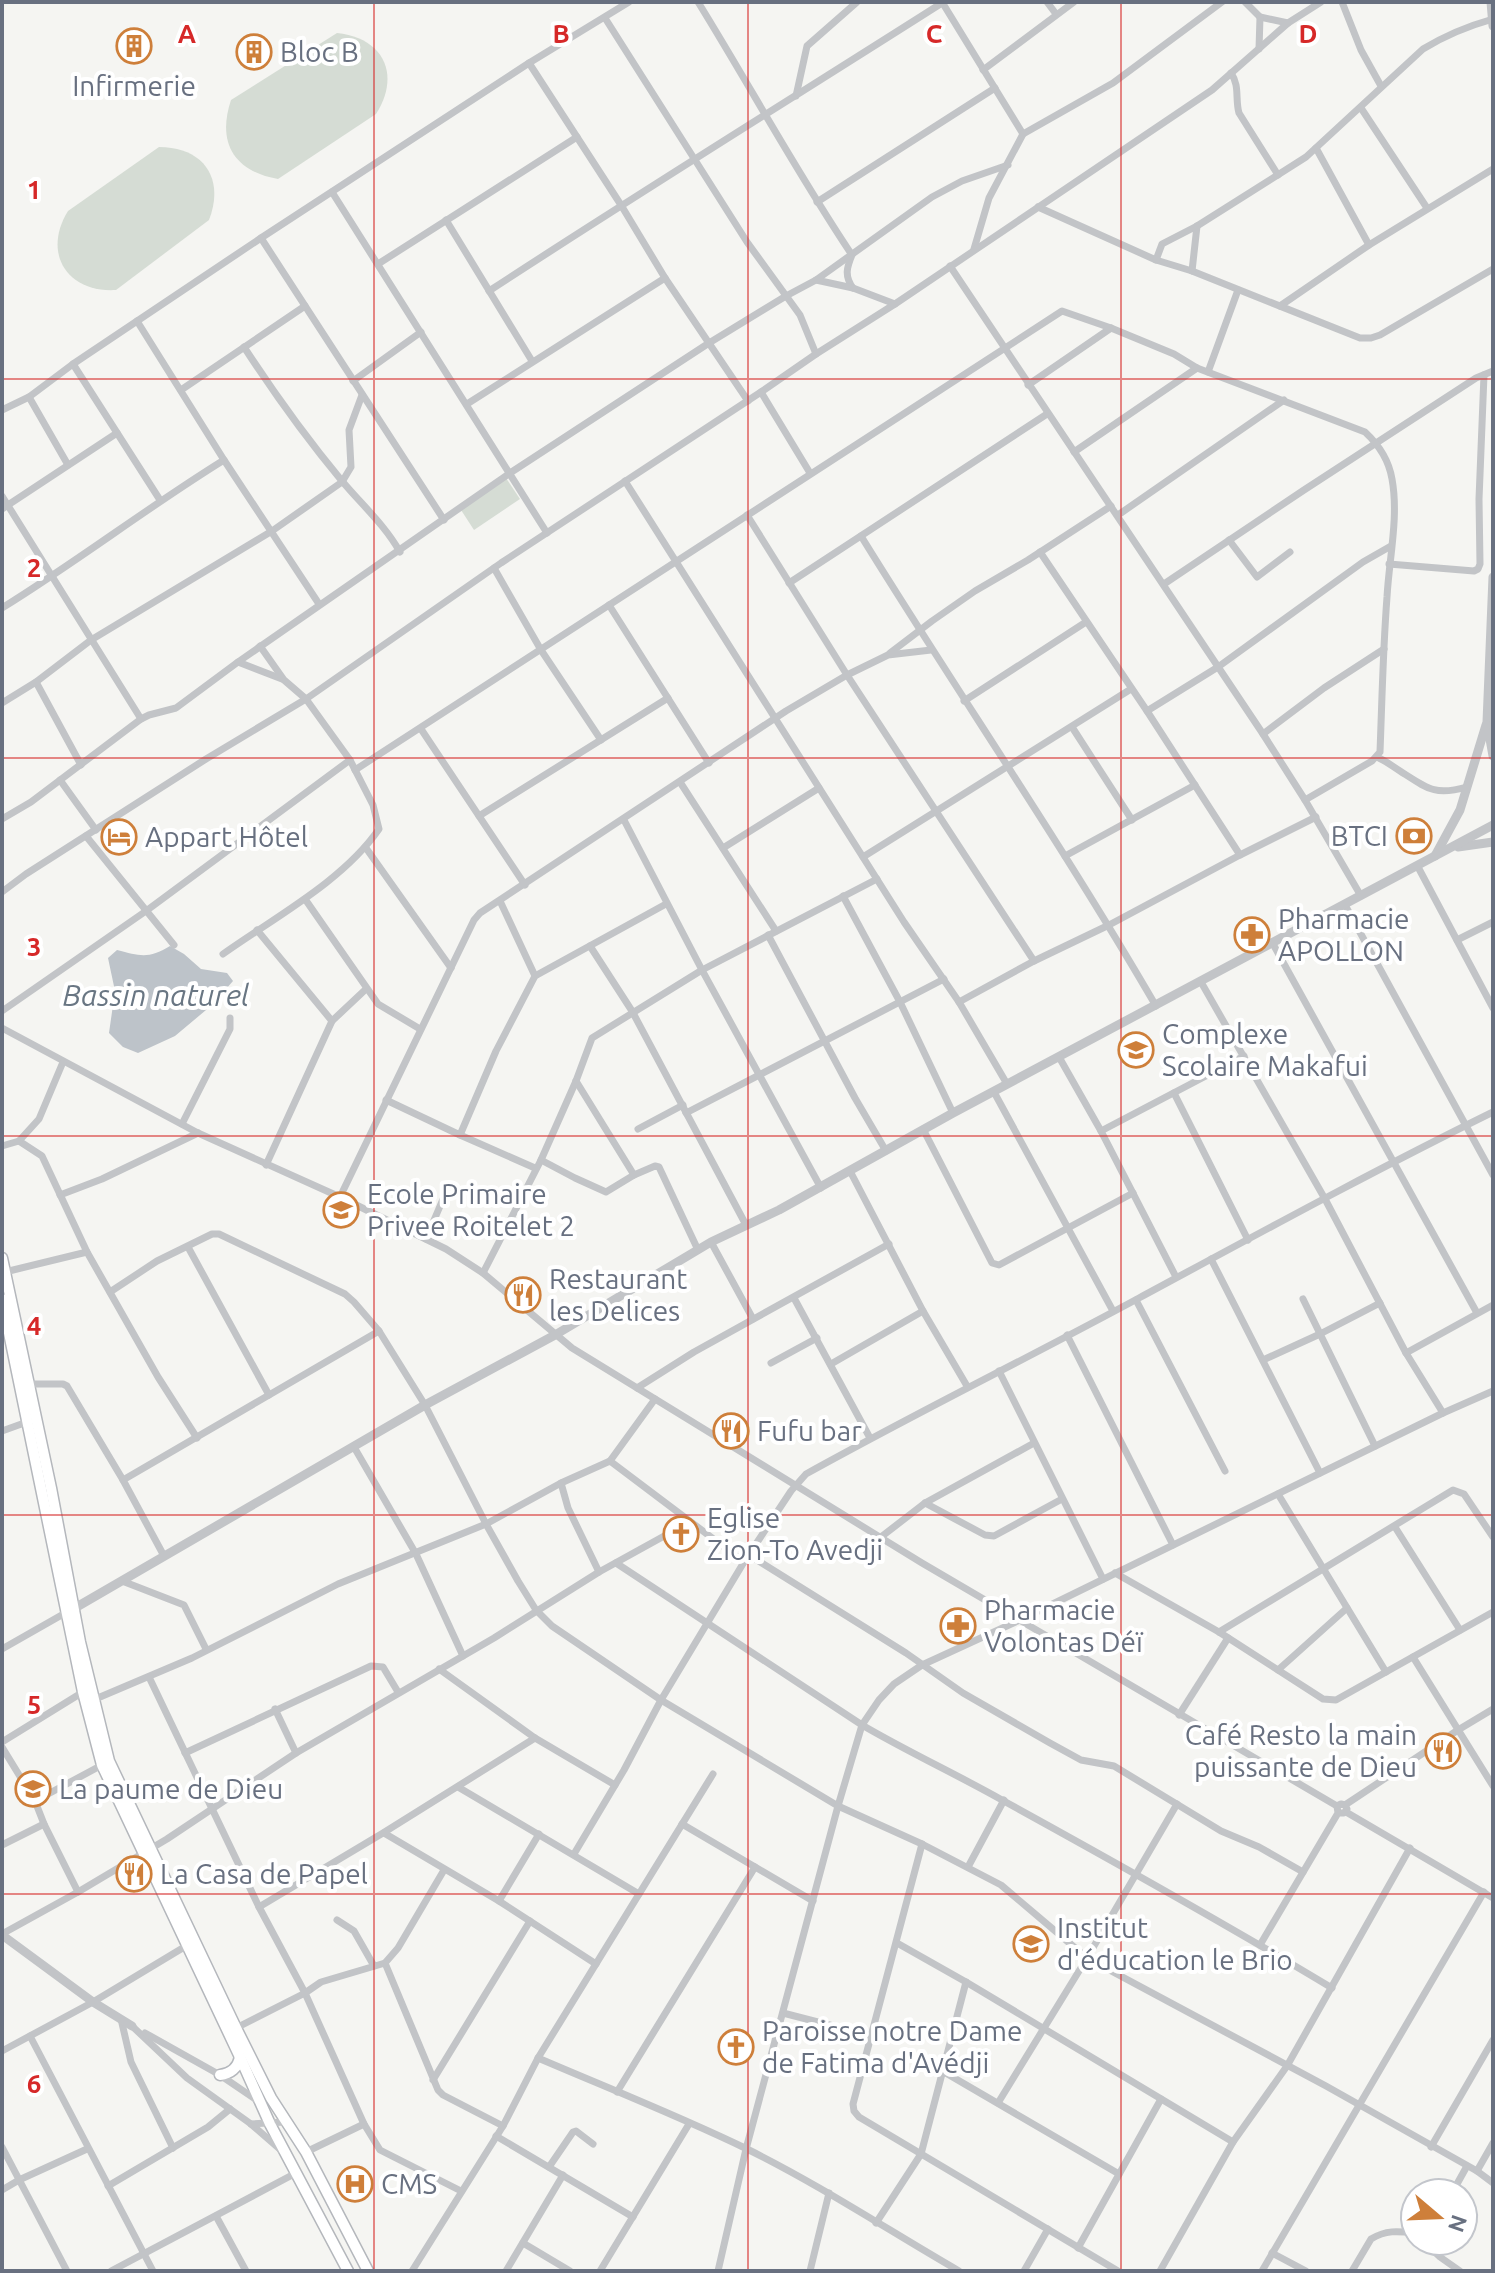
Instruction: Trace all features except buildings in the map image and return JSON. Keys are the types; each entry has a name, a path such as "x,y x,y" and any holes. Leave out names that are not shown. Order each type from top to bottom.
{"main road":[{"path":"2,1258 71,1610 83,1692 102,1765 271,2098 306,2152 368,2271"},
{"path":"2,1299 27,1422 109,1761 186,1946 259,2102 348,2271"},
{"path":"220,2075 235,2068 240,2057"}],"street":[{"path":"2,410 29,397 261,238 529,63 629,2"},
{"path":"698,2 852,255"},
{"path":"796,96 807,46 857,2"},
{"path":"489,291 942,2 1023,134"},
{"path":"1047,2 1056,14"},
{"path":"983,70 1074,2"},
{"path":"973,250 989,198 1023,134 1113,83 1222,2"},
{"path":"2,892 206,759 306,699 494,568 895,304 1212,90 1288,23 1321,2"},
{"path":"1342,2 1361,50 1381,86"},
{"path":"1491,2 1493,26"},
{"path":"1250,3 1260,17 1259,49"},
{"path":"1260,17 1288,23"},
{"path":"605,18 747,242 804,322 816,354"},
{"path":"1156,260 1162,244 1197,226 1316,148 1423,49 1472,24 1493,19"},
{"path":"529,63 665,278 748,401"},
{"path":"1231,73 1237,86 1236,105 1239,113 1278,175"},
{"path":"817,202 995,88"},
{"path":"1361,108 1427,208"},
{"path":"378,264 577,137"},
{"path":"1316,148 1369,245"},
{"path":"2,807 5,818 141,719 176,708 319,604 400,552 510,473 709,343 816,280 948,188 1008,165"},
{"path":"1280,307 1369,245 1493,169"},
{"path":"332,192 547,533"},
{"path":"1038,207 1156,260 1192,271 1360,338 1380,335 1493,269"},
{"path":"446,220 532,361"},
{"path":"1192,271 1197,226"},
{"path":"261,238 444,520"},
{"path":"852,255 846,276 853,288"},
{"path":"950,266 1263,734 1361,896"},
{"path":"467,404 665,278"},
{"path":"816,280 853,288 895,304"},
{"path":"1208,372 1238,290"},
{"path":"181,390 305,306"},
{"path":"355,770 1062,311 1174,354 1197,368 1365,432 1376,443 1388,464 1394,514 1380,752 1377,757 1305,800"},
{"path":"137,321 319,604"},
{"path":"1028,385 1111,328"},
{"path":"353,381 421,332"},
{"path":"244,347 342,482 377,518 400,552"},
{"path":"73,364 160,500"},
{"path":"1074,452 1197,368"},
{"path":"1164,584 1376,443 1493,371"},
{"path":"1389,564 1478,569 1484,375"},
{"path":"761,392 810,473"},
{"path":"2,703 36,682 91,640 272,531 342,482 351,467 349,430 362,395"},
{"path":"29,397 68,465"},
{"path":"1118,515 1284,400"},
{"path":"789,583 1047,414"},
{"path":"5,508 117,433"},
{"path":"2,608 224,460"},
{"path":"625,481 877,879 959,1002 1007,1084"},
{"path":"2,496 5,508 54,576 141,719"},
{"path":"340,1197 474,920 487,907 775,719 847,675 888,655 975,591 1111,506"},
{"path":"747,515 847,675 1034,961"},
{"path":"861,536 1109,925 1156,1006"},
{"path":"1229,540 1257,577 1290,552"},
{"path":"1147,711 1218,667 1363,562 1391,546"},
{"path":"1040,552 1240,855"},
{"path":"494,568 541,650 601,740"},
{"path":"1435,857 1460,810 1487,722 1492,660 1493,577"},
{"path":"609,605 709,763"},
{"path":"964,701 1086,622"},
{"path":"223,954 305,899 366,848 379,829 373,805 350,760 306,699 284,680 260,646"},
{"path":"1263,734 1324,688 1384,649"},
{"path":"888,655 931,650"},
{"path":"238,662 284,680"},
{"path":"36,682 81,765"},
{"path":"863,857 1131,689"},
{"path":"479,816 668,698"},
{"path":"1487,722 1493,756"},
{"path":"1072,727 1132,820"},
{"path":"421,729 525,885"},
{"path":"1377,757 1434,791 1446,792 1467,787"},
{"path":"2,1011 146,911 350,760"},
{"path":"60,780 96,830"},
{"path":"680,782 772,933 855,1098 886,1151"},
{"path":"1065,856 1195,785"},
{"path":"723,848 819,788"},
{"path":"959,1002 1316,817"},
{"path":"624,820 666,904 821,1188"},
{"path":"2,1649 425,1405 555,1335 711,1242 821,1188 923,1129 1493,825"},
{"path":"86,836 174,945"},
{"path":"1451,849 1493,842"},
{"path":"366,848 451,968"},
{"path":"1418,867 1493,1008"},
{"path":"483,1273 541,1160 592,1038 702,970 877,879"},
{"path":"843,896 900,1002 953,1113"},
{"path":"305,899 378,1004 420,1029"},
{"path":"500,901 535,976"},
{"path":"460,1135 496,1051 535,976 666,904"},
{"path":"1345,905 1493,1175"},
{"path":"1457,940 1493,922"},
{"path":"257,930 332,1021"},
{"path":"1273,944 1477,1313"},
{"path":"590,946 632,1011 746,1225"},
{"path":"638,1129 760,1075 944,979"},
{"path":"1201,982 1325,1199 1406,1353 1443,1413"},
{"path":"266,1165 332,1021 366,989"},
{"path":"182,1124 230,1029 230,1018"},
{"path":"2,1028 198,1133 426,1239 483,1273 572,1348 1179,1715 1493,1898"},
{"path":"1101,1131 1244,1056"},
{"path":"1059,1057 1176,1277"},
{"path":"2,1146 19,1141 39,1119 63,1062"},
{"path":"576,1081 634,1175"},
{"path":"994,1092 1113,1311"},
{"path":"1174,1093 1248,1240"},
{"path":"386,1100 535,1168"},
{"path":"574,1854 661,1700 747,1558 796,1484 806,1474 967,1386 1493,1112"},
{"path":"923,1129 992,1263 999,1265 1133,1193"},
{"path":"60,1195 102,1179 198,1133"},
{"path":"19,1141 42,1156 87,1252 158,1377 197,1438"},
{"path":"541,1160 601,1191 611,1190 634,1175 659,1167 698,1250"},
{"path":"850,1171 923,1311 967,1386"},
{"path":"426,1239 446,1192"},
{"path":"110,1292 157,1261 212,1234 228,1237 345,1294 379,1331 425,1405 486,1524 536,1610 552,1626 661,1700 838,1806 922,1844 1014,1894 1050,1929 1087,1958 1360,2106 1493,2183"},
{"path":"711,1242 753,1319"},
{"path":"637,1388 694,1352 889,1244"},
{"path":"188,1247 269,1395"},
{"path":"5,1272 87,1252"},
{"path":"1211,1259 1320,1473"},
{"path":"794,1298 870,1438"},
{"path":"1303,1299 1375,1446"},
{"path":"1136,1300 1225,1471"},
{"path":"1263,1360 1380,1303"},
{"path":"1406,1353 1493,1305"},
{"path":"831,1364 923,1311"},
{"path":"123,1480 379,1331"},
{"path":"1067,1335 1173,1545"},
{"path":"771,1363 817,1338"},
{"path":"999,1371 1103,1579"},
{"path":"28,1384 67,1386 164,1556"},
{"path":"718,2271 746,2149 838,1806 862,1725 879,1700 894,1684 922,1665 1493,1391"},
{"path":"93,1700 149,1677 338,1584 486,1524 561,1483 610,1461 655,1399"},
{"path":"2,1431 27,1422"},
{"path":"881,1537 925,1503 1034,1443"},
{"path":"354,1447 416,1554 463,1656"},
{"path":"610,1461 683,1517 906,1653 963,1693 1081,1760 1114,1766 1221,1831 1259,1847 1303,1872"},
{"path":"561,1483 568,1508 599,1572"},
{"path":"1219,1632 1453,1490 1464,1494 1493,1537"},
{"path":"1278,1494 1386,1672"},
{"path":"925,1503 985,1535 994,1536 1062,1499"},
{"path":"271,2098 259,2102 220,2075 132,2026 93,2002 2,1934 147,1850 296,1753 666,1535 683,1517"},
{"path":"1395,1527 1460,1630"},
{"path":"616,1563 862,1725 1004,1800 1332,1988"},
{"path":"1115,1573 1219,1632 1323,1699 1331,1700 1493,1612"},
{"path":"122,1581 184,1605 206,1649"},
{"path":"1278,1670 1347,1608"},
{"path":"1179,1715 1228,1638"},
{"path":"1413,1657 1493,1786"},
{"path":"185,1753 371,1666 383,1667 398,1692"},
{"path":"439,1669 535,1738 615,1785"},
{"path":"149,1677 259,1907 305,1993 364,2124 380,2150 461,2191"},
{"path":"78,1892 35,1801 2,1744 83,1692"},
{"path":"275,1709 296,1753"},
{"path":"1260,1945 1342,1809 1493,1709"},
{"path":"259,1907 535,1738"},
{"path":"35,1801 102,1765"},
{"path":"412,2271 503,2126 538,2058 713,1774"},
{"path":"458,1787 639,1894"},
{"path":"968,1867 1004,1800"},
{"path":"998,2103 1177,1804"},
{"path":"2,1845 44,1824"},
{"path":"682,1824 813,1901"},
{"path":"384,1833 499,1901 596,1964"},
{"path":"499,1901 539,1834"},
{"path":"922,1844 853,2104 854,2111 859,2117 1118,2271"},
{"path":"1160,2271 1233,2142 1287,2066 1410,1848"},
{"path":"617,2092 755,1867"},
{"path":"236,2028 321,1982 385,1963 398,1948 444,1870"},
{"path":"1262,2271 1484,1892"},
{"path":"337,1920 354,1931 374,1966"},
{"path":"432,2080 530,1921"},
{"path":"897,1943 1233,2142"},
{"path":"2,2051 93,2002 186,1946"},
{"path":"385,1963 432,2080 443,2095 503,2126"},
{"path":"876,2223 921,2154 966,1982"},
{"path":"783,2013 872,2036"},
{"path":"121,2019 131,2062 173,2148"},
{"path":"132,2026 187,2078 251,2124 286,2155"},
{"path":"30,2036 153,2271"},
{"path":"1431,2147 1493,2040"},
{"path":"538,2058 746,2149 829,2193 959,2271"},
{"path":"944,2072 1119,2174"},
{"path":"1078,2248 1161,2099"},
{"path":"108,2186 208,2127 230,2109"},
{"path":"251,2124 285,2122"},
{"path":"306,2152 364,2124"},
{"path":"600,2271 689,2124"},
{"path":"549,2167 573,2132 576,2131 593,2144"},
{"path":"496,2136 633,2217"},
{"path":"1477,2171 1493,2143"},
{"path":"2,2147 67,2271"},
{"path":"2,2190 87,2149"},
{"path":"1461,2177 1467,2166"},
{"path":"111,2271 296,2173"},
{"path":"506,2271 563,2175"},
{"path":"810,2271 829,2193"},
{"path":"216,2216 246,2271"},
{"path":"1024,2271 1048,2229"},
{"path":"1352,2271 1371,2239 1386,2231 1399,2232"},
{"path":"523,2243 570,2271"},
{"path":"1272,2253 1306,2271"},
{"path":"1440,2257 1460,2271"}],"shaded area":[{"path":"337,33 366,42 384,61 387,86 376,114 278,179 250,169 232,152 228,141 227,115 231,100"},
{"path":"159,147 188,153 207,168 214,191 209,220 116,290 84,285 72,277 59,255 58,241 68,211"},
{"path":"506,478 520,499 474,530 461,510"}],"water":[{"name":"Bassin naturel","path":"170,946 201,969 227,973 233,981 212,1005 175,1036 138,1053 123,1047 109,1033 115,991 108,958 117,950 144,955"}],"place":[{"name":"Infirmerie","path":"134,46"},
{"name":"Bloc B","path":"254,52"},
{"name":"BTCI","path":"1414,836"},
{"name":"Appart Hôtel","path":"119,837"},
{"name":"Pharmacie APOLLON","path":"1252,935"},
{"name":"Complexe Scolaire Makafui","path":"1136,1050"},
{"name":"Ecole Primaire Privee Roitelet 2","path":"341,1210"},
{"name":"Restaurant les Delices","path":"523,1295"},
{"name":"Fufu bar","path":"731,1431"},
{"name":"Eglise Zion-To Avedji","path":"681,1534"},
{"name":"Pharmacie Volontas Déï","path":"958,1626"},
{"name":"Café Resto la main puissante de Dieu","path":"1443,1751"},
{"name":"La paume de Dieu","path":"33,1789"},
{"name":"La Casa de Papel","path":"134,1874"},
{"name":"Institut d'éducation le Brio","path":"1031,1944"},
{"name":"Paroisse notre Dame de Fatima d'Avédji","path":"736,2047"},
{"name":"CMS","path":"355,2184"}]}
